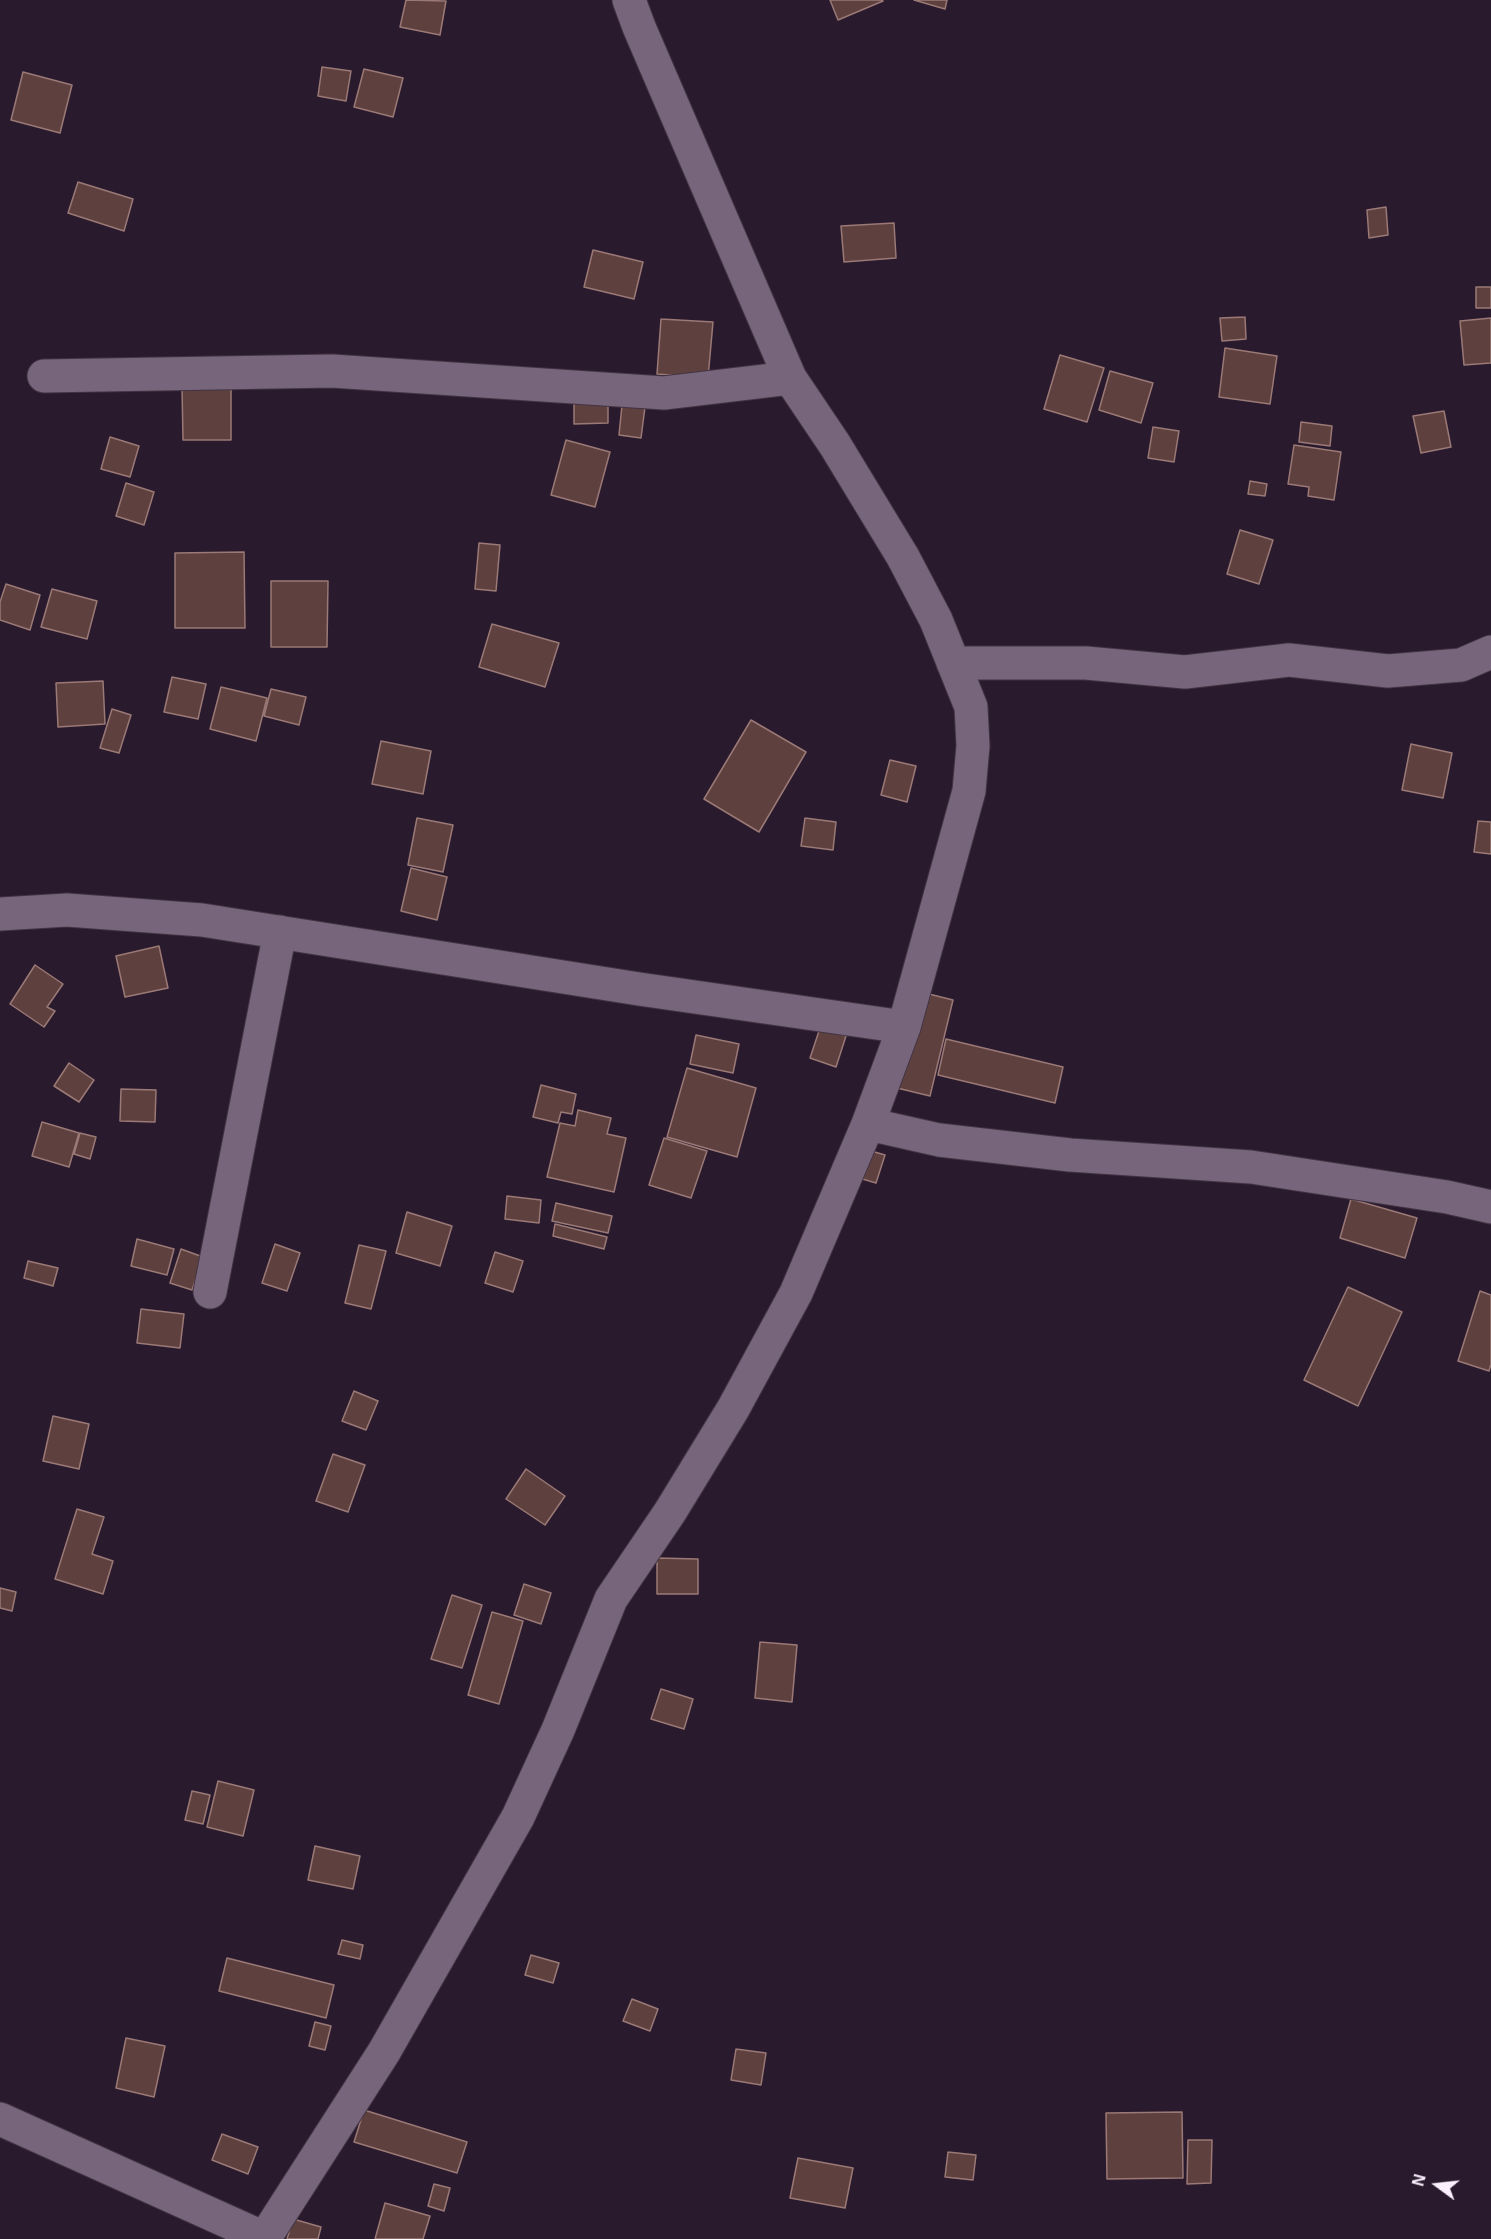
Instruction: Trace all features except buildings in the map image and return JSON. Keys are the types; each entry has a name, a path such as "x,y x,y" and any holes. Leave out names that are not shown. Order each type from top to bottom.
{"street":[{"path":"0,2119 264,2239 384,2052 518,1817 558,1730 611,1599 670,1512 733,1409 796,1293 868,1125 904,1027 969,791 974,746 971,707 936,620 903,557 835,445 790,378 629,0"},
{"path":"44,376 332,371 664,393 790,378"},
{"path":"953,663 1086,663 1185,672 1289,660 1388,671 1461,665 1491,652"},
{"path":"0,914 68,910 202,920 639,989 904,1027"},
{"path":"210,1292 280,932"},
{"path":"868,1125 939,1140 1022,1150 1251,1167 1447,1197 1491,1207"}]}
